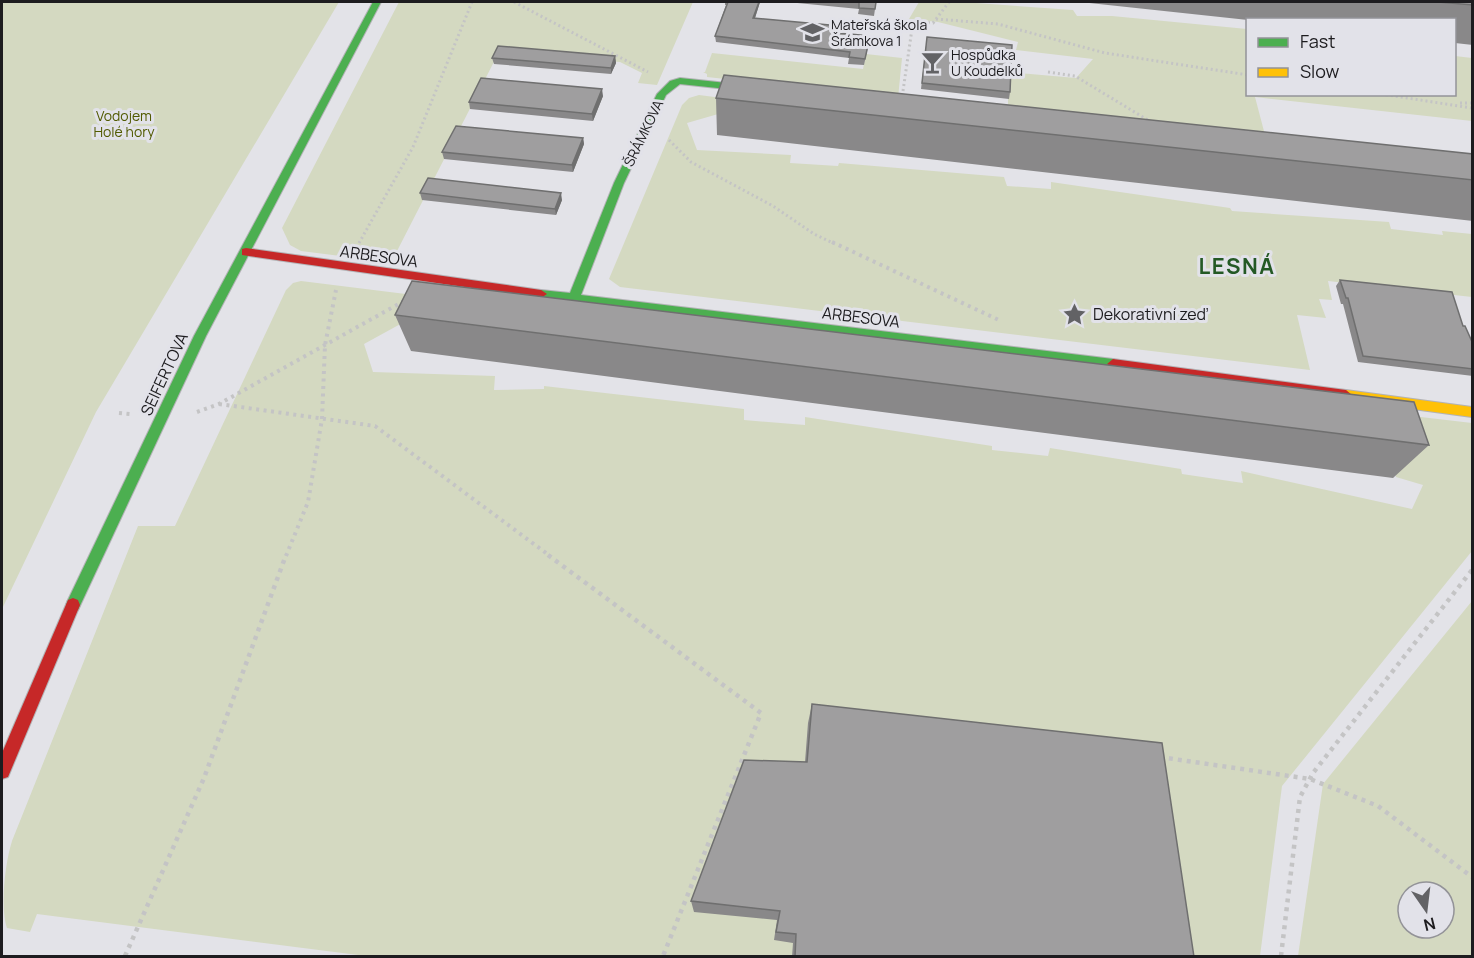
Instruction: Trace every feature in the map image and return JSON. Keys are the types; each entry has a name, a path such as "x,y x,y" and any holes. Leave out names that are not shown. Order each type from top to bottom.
{"street":[{"name":"SEIFERTOVA","path":"2,771 103,538 200,336 377,2"},
{"name":"ŠRÁMKOVA","path":"574,299 615,191 650,114 673,82 690,81 784,92"},
{"name":"ARBESOVA","path":"246,252 574,299 1098,362 1473,412"}],"path":[{"path":"125,957 204,778 280,570 308,502 322,419 325,345 339,279 413,147 472,2"},
{"path":"514,2 654,75 673,82"},
{"path":"908,21 933,24 949,2"},
{"path":"936,19 998,24 1097,51 1246,75"},
{"path":"903,91 913,22"},
{"path":"1048,72 1075,76 1155,124"},
{"path":"1398,96 1473,105"},
{"path":"664,135 691,162 772,206 814,234 1011,325"},
{"path":"414,296 219,404 375,426 760,713 663,957"},
{"path":"1281,957 1300,797 1310,779 1473,570"},
{"path":"1150,755 1310,779 1378,806 1473,877"}],"green space":[{"name":"Vodojem Holé hory","path":"2,2 339,2 96,412 2,609"},
{"path":"399,2 693,2 657,85 638,83 642,73 620,62 499,52 396,253 380,261 301,251 290,245 282,228"},
{"path":"919,2 978,2 976,3 1073,10 1077,16 1112,16 1246,29 1246,96 1456,96 1456,56 1472,58 1472,121 1255,97 1265,135 1008,108 1008,72 1076,78 1093,59 1016,50 1018,42 938,22 909,19"},
{"path":"712,53 863,69 866,54 902,58 898,98 707,77 707,74 703,72 705,72"},
{"path":"699,95 730,99 725,112 687,123 697,150 791,155 790,163 838,166 839,163 1004,177 1007,186 1051,189 1051,182 1230,208 1232,211 1389,222 1391,229 1443,235 1442,231 1472,234 1472,297 1328,281 1332,300 1319,299 1326,318 1297,315 1310,370 620,287 609,279 682,105 689,98"},
{"path":"301,281 446,299 364,344 373,372 495,376 494,390 544,389 544,386 744,409 744,420 805,425 805,417 992,446 992,450 1048,456 1050,448 1181,469 1182,474 1243,483 1241,471 1412,509 1423,485 1396,477 1378,412 1472,423 1472,551 1282,786 1260,956 366,956 37,914 30,932 7,928 4,885 12,841 138,526 175,526 286,290 293,283"},
{"path":"1472,601 1472,956 1298,956 1323,784"}],"building":[{"path":"728,2 759,2 753,18 840,26 839,33 870,36 865,59 849,57 850,52 715,36"},
{"path":"859,2 876,2 875,9 859,8"},
{"path":"1438,2 1473,2 1473,5"},
{"path":"927,37 1012,45 1010,92 922,83"},
{"path":"498,46 615,56 611,68 492,58"},
{"path":"724,75 1473,154 1473,180 716,98"},
{"path":"481,78 602,89 592,114 469,102"},
{"path":"456,126 583,138 572,165 442,152"},
{"path":"428,178 561,193 555,209 420,193"},
{"path":"1340,280 1452,292 1463,326 1473,344 1473,369 1363,356 1348,298 1346,298"},
{"path":"412,281 1414,402 1429,445 395,315"},
{"path":"812,704 1162,743 1194,957 795,957 796,934 776,932 780,911 691,901 744,760 807,762"}],"traffic: fast":[{"path":"73,605 200,336 377,2"},
{"path":"574,299 619,183 662,94 673,83 680,81 764,90"},
{"path":"541,294 1113,364"}],"traffic: slow":[{"path":"1346,395 1472,412"}],"traffic: jam":[{"path":"246,252 541,294"},
{"path":"1113,364 1346,395"},
{"path":"2,771 73,605"}],"place":[{"name":"Mateřská škola Šrámkova 1","path":"813,32"},
{"name":"Hospůdka U Koudelků","path":"933,62"},
{"name":"Dekorativní zeď","path":"1075,314"}],"district":[{"name":"LESNÁ","path":"1237,266"}]}
